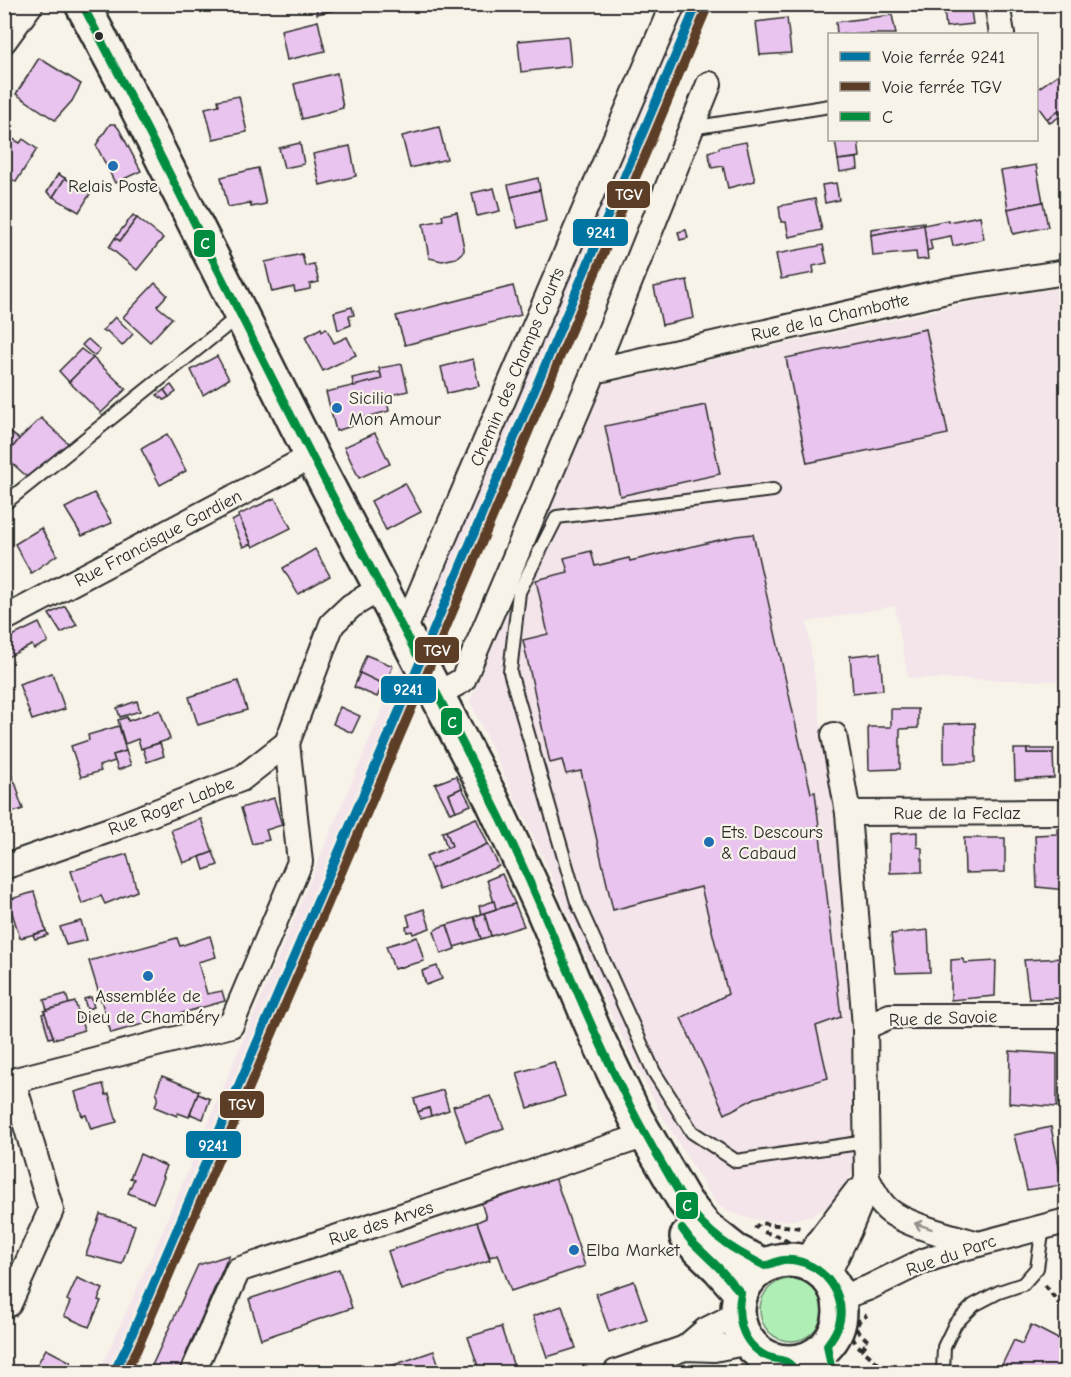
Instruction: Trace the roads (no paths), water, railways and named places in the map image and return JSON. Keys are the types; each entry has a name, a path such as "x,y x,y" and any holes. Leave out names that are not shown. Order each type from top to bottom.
{"main road":[{"path":"82,4 129,92 312,456 492,800 539,900 596,1035 636,1118 684,1202 706,1228 735,1251 765,1266"},
{"path":"596,1035 607,1083 644,1171 663,1203 691,1241 720,1268 761,1354 786,1367 816,1354 827,1301 788,1260 776,1261 751,1277 743,1316"},
{"path":"627,1131 639,1142 681,1212 701,1221"}],"street":[{"path":"4,41 30,4"},
{"name":"Chemin des Champs Courts","path":"404,631 673,4"},
{"path":"998,4 1002,33"},
{"path":"438,694 463,680 594,371 709,84"},
{"name":"Rue de la Chambotte","path":"594,371 951,290 1066,272"},
{"name":"Rue Francisque Gardien","path":"4,619 312,456"},
{"path":"9,1304 51,1210 9,1082 231,1025 300,862 287,743 333,624 351,606 381,588"},
{"path":"834,735 848,813 864,1027"},
{"name":"Rue Roger Labbe","path":"4,867 112,829 241,778 287,743"},
{"name":"Rue de la Feclaz","path":"848,813 1066,812"},
{"name":"Rue de Savoie","path":"827,1301 867,1178 864,1027 890,1016 1066,1016"},
{"name":"Rue des Arves","path":"193,1372 238,1270 627,1131"},
{"path":"867,1178 873,1191 887,1209 908,1222 978,1244"},
{"path":"827,1301 867,1178"},
{"name":"Rue du Parc","path":"827,1301 868,1288 921,1262 978,1244 1066,1221"},
{"path":"616,1372 685,1348 714,1349 743,1316"}],"lane":[{"path":"691,129 828,106"},
{"path":"4,504 240,315"},
{"path":"773,490 557,517 519,592 510,672 577,902 654,1072 692,1132 736,1161 866,1142"},
{"path":"943,1372 944,1347 955,1324 974,1305 999,1292 1023,1284 1037,1268 1042,1227"}],"rail line":[{"name":"9241","path":"114,1372 420,662 697,4"},
{"name":"TGV","path":"125,1372 137,1350 430,666 707,8"}],"place":[{"name":"Relais Poste","path":"113,166"},
{"name":"Sicilia Mon Amour","path":"337,408"},
{"name":"Ets. Descours & Cabaud","path":"709,842"},
{"name":"Assemblée de Dieu de Chambéry","path":"148,976"},
{"name":"Elba Market","path":"574,1250"}]}
